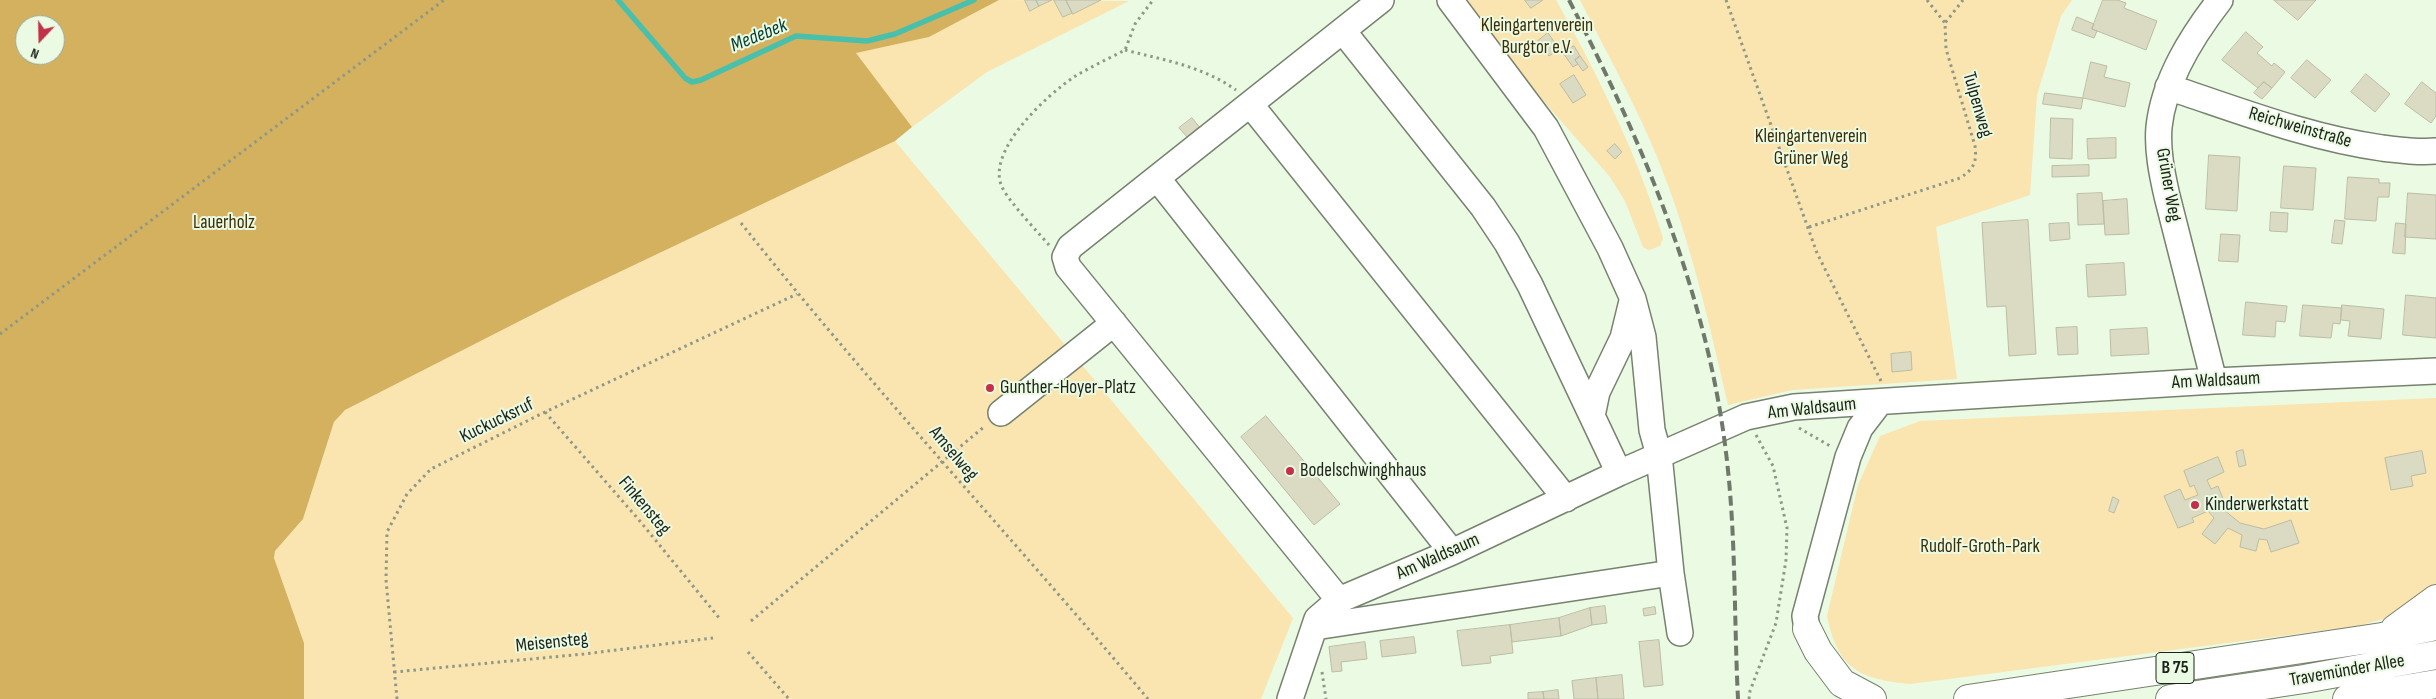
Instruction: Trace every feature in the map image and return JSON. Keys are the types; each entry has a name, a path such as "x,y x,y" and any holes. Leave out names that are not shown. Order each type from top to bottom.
{"highway":[{"name":"B 75","path":"1968,699 2382,637 2436,599"},
{"path":"2382,637 2436,626"},
{"path":"1806,629 1818,650 1842,683 1872,699"},
{"name":"Travemünder Allee","path":"2170,699 2304,679 2436,654"},
{"name":"Travemünder Allee","path":"2347,699 2436,684"}],"street":[{"path":"1339,600 1068,267 1065,258 1070,246 1382,0"},
{"path":"1450,0 1546,128 1610,248 1633,299 1643,337 1652,430 1658,455 1680,633"},
{"name":"Grüner Weg","path":"2214,381 2161,166 2159,127 2168,87 2185,52 2220,0"},
{"path":"1343,30 1483,207 1507,243 1530,285 1619,473"},
{"name":"Reichweinstraße","path":"2168,87 2278,124 2358,144 2406,151 2436,151"},
{"path":"1250,104 1566,499"},
{"path":"1156,178 1452,552"},
{"path":"1592,416 1597,392 1622,338 1633,299"},
{"path":"1001,413 1114,322"},
{"name":"Am Waldsaum","path":"1290,699 1318,619 1339,600 1452,552 1658,455 1758,414 1794,408 2214,381 2436,371"},
{"path":"1806,629 1805,616 1848,457 1860,428 1885,402"},
{"path":"1315,627 1672,573"}],"path":[{"path":"0,334 444,0"},
{"path":"1065,258 1048,244 1002,188 999,168 1004,150 1037,106 1074,77 1124,50 1135,24 1153,0"},
{"path":"1726,0 1817,253 1885,402"},
{"path":"1927,0 1945,23 1963,0"},
{"name":"Tulpenweg","path":"1808,227 1960,178 1974,166 1977,158 1975,146 1946,49 1945,23"},
{"path":"1124,50 1193,67 1216,76 1237,90 1250,104"},
{"name":"Amselweg","path":"741,223 797,294 940,462 1070,606 1148,699"},
{"name":"Kuckucksruf","path":"397,699 386,580 387,532 407,494 431,469 544,412 797,294"},
{"name":"Finkensteg","path":"544,412 639,520 720,619"},
{"path":"751,621 1001,413"},
{"path":"1758,414 1848,457"},
{"path":"1749,699 1780,607 1786,560 1787,528 1773,466 1758,414"},
{"name":"Meisensteg","path":"394,672 584,654 713,638"},
{"path":"748,652 789,699"}],"green space":[{"name":"Lauerholz","path":"0,0 999,0 929,37 856,53 912,127 895,141 569,296 345,410 334,422 303,519 275,551 274,558 304,643 304,699 0,699"},
{"path":"999,0 1129,1 987,72 912,127 855,52 929,37"},
{"name":"Kleingartenverein Burgtor e.V.","path":"1461,0 1556,0 1602,87 1629,146 1663,238 1660,246 1649,250 1643,247 1625,201 1610,177 1540,97"},
{"name":"Kleingartenverein Grüner Weg","path":"1580,0 2072,0 2061,16 2037,95 2030,195 1936,227 1957,379 1792,390 1728,405 1694,266 1668,185 1638,114"},
{"path":"895,141 1293,618 1261,699 304,699 304,643 274,558 275,551 303,519 334,422 345,410 569,296"},
{"name":"Rudolf-Groth-Park","path":"2436,398 2436,584 2386,618 2359,626 1910,684 1877,679 1864,674 1854,668 1837,648 1827,616 1858,485 1880,436 1920,421"}],"building":[{"path":"1025,0 1036,0 1039,6 1030,11"},
{"path":"1036,0 1052,0 1039,6"},
{"path":"1054,0 1066,0 1072,13 1063,17"},
{"path":"1066,0 1101,0 1073,14"},
{"path":"1525,0 1543,0 1531,8"},
{"path":"2103,0 2117,0 2126,3 2124,8 2157,21 2146,50 2092,29"},
{"path":"2274,0 2316,0 2298,20"},
{"path":"2077,17 2094,24 2092,29 2097,31 2094,38 2072,30"},
{"path":"2246,32 2263,47 2257,53 2272,66 2274,63 2285,72 2272,88 2264,82 2258,88 2222,60"},
{"path":"1548,33 1559,49 1549,56 1538,41"},
{"path":"1574,46 1580,56 1575,60 1578,64 1573,67 1563,53"},
{"path":"1580,56 1588,67 1583,71 1575,60"},
{"path":"2307,60 2331,80 2315,98 2291,78"},
{"path":"2091,62 2107,66 2104,77 2130,83 2125,107 2083,98"},
{"path":"2366,74 2390,94 2375,112 2351,92"},
{"path":"1574,75 1586,95 1573,103 1560,84"},
{"path":"2264,82 2272,88 2262,99 2254,93"},
{"path":"2422,82 2436,93 2436,116 2431,123 2405,104"},
{"path":"2045,93 2083,98 2081,109 2043,104"},
{"path":"1192,118 1201,129 1189,139 1179,128"},
{"path":"2051,118 2073,119 2072,159 2050,158"},
{"path":"2116,138 2116,158 2088,159 2087,139"},
{"path":"1615,144 1622,152 1615,159 1607,151"},
{"path":"2209,155 2240,157 2237,211 2206,209"},
{"path":"2089,165 2089,176 2052,177 2052,166"},
{"path":"2284,166 2316,168 2313,210 2281,208"},
{"path":"2348,177 2379,179 2379,183 2390,183 2389,197 2378,197 2376,221 2345,219"},
{"path":"2102,193 2104,224 2078,225 2077,194"},
{"path":"2408,193 2436,195 2436,239 2405,237"},
{"path":"2127,199 2129,234 2105,235 2103,201"},
{"path":"2271,212 2288,213 2287,232 2270,231"},
{"path":"2028,220 2036,354 2009,356 2006,306 1987,307 1982,223"},
{"path":"2335,220 2345,221 2342,244 2332,243"},
{"path":"2069,223 2070,239 2050,241 2049,224"},
{"path":"2396,223 2406,224 2405,254 2393,253"},
{"path":"2221,234 2240,235 2238,262 2219,261"},
{"path":"2124,263 2126,295 2088,297 2086,265"},
{"path":"2406,295 2436,298 2436,338 2403,335"},
{"path":"2246,302 2287,306 2285,322 2276,321 2275,337 2243,335"},
{"path":"2303,305 2342,308 2340,324 2333,323 2331,338 2300,336"},
{"path":"2342,305 2384,309 2381,339 2348,336 2350,321 2341,320"},
{"path":"2077,327 2078,354 2058,355 2056,328"},
{"path":"2147,328 2149,354 2111,356 2110,330"},
{"path":"1911,352 1912,370 1892,372 1891,354"},
{"name":"Bodelschwinghhaus","path":"1266,416 1340,504 1314,525 1241,437"},
{"path":"2243,450 2246,465 2239,467 2236,452"},
{"path":"2422,451 2426,473 2411,476 2413,486 2391,490 2385,458"},
{"name":"Kinderwerkstatt","path":"2218,457 2224,472 2207,480 2211,489 2218,486 2225,504 2219,506 2240,523 2264,529 2291,520 2299,543 2271,552 2267,540 2259,539 2256,551 2240,547 2242,535 2228,528 2215,544 2202,534 2214,518 2208,511 2192,518 2194,522 2178,528 2164,496 2180,489 2185,500 2198,495 2194,485 2190,487 2184,471"},
{"path":"2113,497 2119,500 2114,513 2109,511"},
{"path":"1605,606 1607,623 1592,625 1590,608"},
{"path":"1655,607 1656,614 1644,616 1643,609"},
{"path":"1590,608 1592,625 1561,636 1559,618"},
{"path":"1559,618 1561,636 1512,642 1510,625"},
{"path":"1510,625 1513,653 1490,656 1491,663 1462,666 1457,631"},
{"path":"1414,637 1416,653 1382,657 1380,641"},
{"path":"1659,640 1663,685 1644,687 1639,642"},
{"path":"1365,642 1367,659 1341,662 1342,671 1332,672 1329,647"},
{"path":"1622,675 1624,699 1598,699 1596,678"},
{"path":"1596,678 1598,699 1574,699 1572,681"},
{"path":"1558,690 1559,699 1544,699 1543,692"},
{"path":"1543,692 1544,699 1528,699 1528,693"}],"waterway":[{"name":"Medebek","path":"618,0 685,78 692,82 701,80 796,36 867,41 895,34 974,0"}],"railway":[{"path":"1569,0 1623,110 1647,167 1689,282 1705,341 1718,400 1730,491 1738,699"}],"place":[{"name":"Gunther-Hoyer-Platz","path":"990,388"},
{"name":"Bodelschwinghhaus","path":"1290,471"},
{"name":"Kinderwerkstatt","path":"2195,505"}]}
